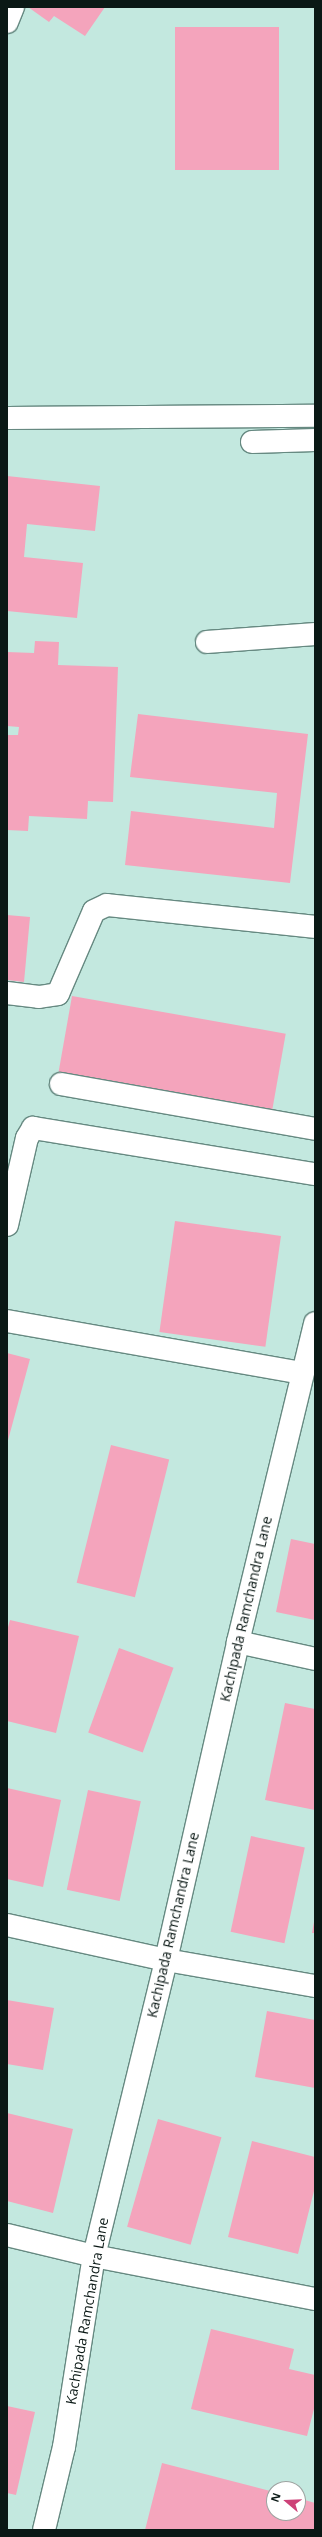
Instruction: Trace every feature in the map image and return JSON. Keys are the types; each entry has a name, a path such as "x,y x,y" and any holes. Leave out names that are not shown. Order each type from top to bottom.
{"street":[{"path":"7,22 14,7"},
{"path":"7,418 315,416"},
{"path":"252,442 315,440"},
{"path":"207,642 315,634"},
{"path":"7,994 39,997 58,994 94,911 106,905 315,927"},
{"path":"61,1084 315,1129"},
{"path":"7,1225 27,1138 33,1128 315,1174"},
{"path":"7,1321 302,1373"},
{"name":"Kachipada Ramchandra Lane","path":"44,2530 64,2446 94,2256 166,1960 238,1642 315,1323"},
{"path":"238,1642 315,1659"},
{"path":"7,1925 166,1960 315,1986"},
{"path":"7,2235 94,2256 315,2299"}],"building":[{"path":"28,7 105,7 85,36 54,16 49,22"},
{"path":"175,27 279,27 279,170 175,170"},
{"path":"7,476 100,486 95,531 27,524 24,557 83,563 77,618 7,611"},
{"path":"35,641 59,642 58,665 118,667 113,802 88,801 87,819 29,816 28,831 7,830 7,735 18,735 19,727 7,726 7,652 34,653"},
{"path":"138,714 308,734 290,883 125,865 131,811 274,828 277,793 130,777"},
{"path":"7,915 30,917 24,982 7,980"},
{"path":"72,996 286,1034 272,1110 59,1072"},
{"path":"175,1221 281,1236 265,1347 159,1332"},
{"path":"7,1353 30,1359 7,1444"},
{"path":"111,1445 169,1460 135,1597 77,1583"},
{"path":"291,1539 315,1544 315,1620 276,1612"},
{"path":"10,1620 79,1636 56,1733 7,1721 7,1631"},
{"path":"119,1648 174,1668 143,1752 88,1733"},
{"path":"285,1703 315,1709 315,1810 265,1800"},
{"path":"7,1788 61,1800 43,1887 7,1879"},
{"path":"88,1790 141,1801 120,1901 67,1890"},
{"path":"251,1836 305,1847 284,1943 231,1932"},
{"path":"314,1922 315,1933 312,1933"},
{"path":"7,2000 54,2008 43,2070 7,2064"},
{"path":"267,2011 315,2020 315,2088 255,2077"},
{"path":"7,2113 73,2129 53,2213 7,2201"},
{"path":"158,2119 221,2137 191,2245 127,2227"},
{"path":"252,2141 315,2157 315,2187 298,2254 228,2237"},
{"path":"211,2329 294,2349 289,2369 315,2375 315,2405 307,2436 191,2409"},
{"path":"7,2406 35,2412 16,2495 7,2493"},
{"path":"162,2463 266,2490 266,2521 306,2521 306,2500 315,2503 315,2530 145,2530"}]}
